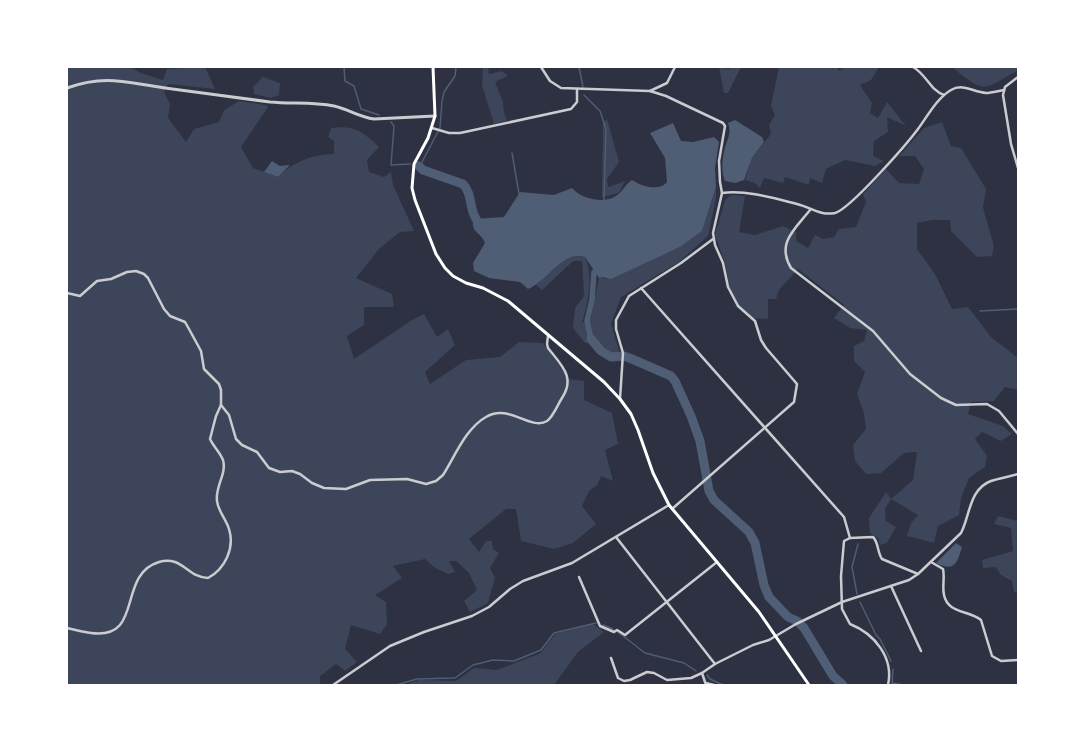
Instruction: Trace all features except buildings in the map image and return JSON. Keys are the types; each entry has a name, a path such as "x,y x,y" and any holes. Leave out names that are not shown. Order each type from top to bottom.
{"main road":[{"path":"433,67 435,116 432,128 414,164 412,188 436,254 445,268 453,276 466,283 495,293 508,301 604,382 620,399 631,414 653,474 669,505 760,612 809,685"}],"street":[{"path":"541,67 555,86 577,89 650,91 666,96 723,123 725,132 719,161 722,193 717,212 713,239 723,263 728,287 738,306 755,321 761,340 766,348 797,384 794,402 672,509"},
{"path":"650,91 667,83 675,67"},
{"path":"913,67 921,71 938,94 944,96"},
{"path":"1018,77 1008,83 1004,90 1011,144 1018,168"},
{"path":"67,88 84,82 105,80 128,81 162,88 272,102 327,105 365,118 374,119 435,116"},
{"path":"722,193 742,192 799,204 810,210 826,213 841,210 858,195 915,132 944,96 956,88 971,88 988,93 1004,90"},
{"path":"432,128 441,131 460,133 571,109 577,102 577,89"},
{"path":"810,210 786,244 786,260 791,268 873,331 910,374 941,398 956,405 987,404 999,411 1018,434"},
{"path":"620,399 623,353 616,329 616,320 629,296 681,263 713,239"},
{"path":"67,293 80,296 97,281 111,279 127,272 136,271 144,274 148,278 164,309 170,316 185,322 190,329 201,351 204,369 219,384 222,405 229,415 236,439 242,445 257,452 269,468 280,472 292,471 300,474 312,483 324,488 346,488 370,480 407,479 426,484 436,481 443,475 476,424 487,416 501,412 515,415 529,422 540,423 548,420 566,392 569,379 566,371 548,348 548,336"},
{"path":"641,288 844,517 850,538"},
{"path":"67,628 92,634 104,633 117,628 123,622 128,613 137,578 142,570 158,562 176,561 201,578 208,578 221,569 229,552 230,529 217,503 217,488 224,467 223,459 210,439 216,416 222,405"},
{"path":"611,658 618,678 624,681 630,680 647,672 654,673 667,680 677,680 702,673 715,664 842,602 909,580 918,574 961,533 965,525 972,500 981,486 990,481 1018,474"},
{"path":"333,685 390,646 424,632 472,616 489,607 510,589 523,581 572,563 669,505"},
{"path":"616,537 715,664"},
{"path":"888,685 890,666 876,641 860,628 850,624 842,609 841,576 844,541 850,538 873,537 877,543 878,554 882,559 918,574"},
{"path":"579,577 600,626 614,632 617,630 625,635 717,562"},
{"path":"931,562 943,569 944,596 947,603 960,612 976,616 981,620 992,656 1001,661 1018,660"},
{"path":"891,586 921,651"},
{"path":"702,673 706,684 714,685"}],"shaded area":[{"path":"67,67 130,67 141,73 163,80 167,69 205,67 215,89 168,84 164,92 170,104 168,118 186,142 194,129 219,122 224,110 239,101 266,105 268,107 241,147 253,168 278,177 284,171 297,163 311,157 334,154 334,141 328,137 331,128 352,128 363,133 373,141 379,147 367,160 369,172 384,177 391,172 393,185 414,231 400,232 379,249 356,278 392,294 394,307 364,307 364,325 347,336 354,359 412,320 424,314 437,337 448,329 455,345 425,372 430,384 466,360 500,357 519,342 543,343 569,379 584,381 584,400 612,413 618,444 605,450 613,481 601,476 597,485 589,491 582,506 596,524 573,543 554,549 521,541 516,509 506,509 469,539 479,552 486,541 492,541 493,549 499,553 490,568 495,578 488,603 470,612 464,601 477,590 469,573 456,561 449,561 455,572 448,574 435,568 425,559 393,566 402,578 375,595 386,602 387,624 380,634 351,625 345,649 357,662 345,671 336,664 320,676 320,685 67,685"},
{"path":"483,67 488,67 489,74 502,71 508,76 495,82 503,102 507,121 494,124 482,85"},
{"path":"719,67 729,69 733,67 741,67 728,93 724,93"},
{"path":"779,67 838,67 838,71 846,67 879,67 871,80 860,85 872,103 870,113 878,118 887,102 906,126 887,117 888,132 874,141 873,156 884,161 875,166 845,160 826,169 822,183 810,178 809,185 785,177 783,183 764,178 760,188 755,183 745,180 752,158 771,134 769,125 775,115 771,106"},
{"path":"952,67 1018,67 1018,70 997,82 984,86 971,82"},
{"path":"263,77 280,83 279,95 271,98 254,94 253,87"},
{"path":"607,119 619,162 607,179 608,187 625,181 619,193 602,197 603,123"},
{"path":"735,120 762,137 764,142 752,158 744,180 735,183 725,181 722,165 729,133 728,123"},
{"path":"942,122 951,146 961,148 986,189 983,208 994,246 992,256 977,257 951,231 950,220 932,220 917,223 917,249 935,274 952,309 968,307 991,337 1018,358 1018,390 1005,387 994,401 971,402 968,414 1003,426 1012,434 1001,441 982,432 975,439 987,456 985,467 969,478 961,498 959,515 938,526 934,543 907,536 911,523 918,515 891,499 913,480 917,452 904,453 881,473 866,474 855,461 853,445 866,429 864,413 857,394 865,372 854,361 854,346 864,341 867,330 850,328 834,318 844,305 798,269 779,290 776,299 768,299 768,319 754,318 741,310 729,286 725,263 715,235 725,200 732,195 745,196 739,232 755,235 783,226 796,232 796,241 808,248 815,235 823,239 834,237 839,229 856,227 866,202 863,194 886,169 899,183 919,184 924,169 915,156 899,156 924,128"},
{"path":"673,123 681,141 693,142 714,137 719,142 715,168 716,187 702,231 680,247 611,279 602,277 599,278 585,257 577,256 562,262 542,280 528,289 520,282 489,278 474,271 473,263 485,243 474,230 474,219 504,217 520,192 554,195 572,188 581,195 593,199 605,200 618,194 632,180 650,187 659,187 664,185 667,182 665,158 650,133"},
{"path":"272,161 280,166 290,165 278,177 264,172"},
{"path":"716,187 716,199 708,236 679,262 621,297 611,324 619,351 618,361 610,361 591,343 585,343 573,328 575,308 584,296 582,261 573,261 542,290 536,285 552,269 565,260 571,257 585,257 588,265 590,282 582,323 591,318 599,278 602,277 606,279 680,247 702,231"},
{"path":"886,492 891,499 885,509 886,521 896,527 887,543 880,545 878,538 870,533 869,518"},
{"path":"998,516 1018,521 1018,593 1014,592 1012,581 1001,575 996,567 983,568 982,560 1013,551 1011,528 994,524"},
{"path":"956,543 962,547 954,565 947,567 936,563"},
{"path":"593,624 604,632 578,652 554,685 404,685 419,680 456,681 474,668 497,670 541,653 555,634"}],"waterway":[{"path":"344,67 345,81 354,86 361,109 379,115"},
{"path":"421,167 422,162 440,128 444,92 455,76 456,67"},
{"path":"579,67 583,87"},
{"path":"584,95 600,111 606,129 604,200"},
{"path":"391,122 394,126 391,165 410,164"},
{"path":"512,153 519,194"},
{"path":"419,166 423,170 463,184 469,194 474,215 482,226"},
{"path":"591,339 587,321 592,300 594,272"},
{"path":"980,311 1018,309"},
{"path":"591,339 601,351 611,357 624,356 671,376 675,381 691,416 700,441 709,491 714,500 749,532 755,543 764,585 769,597 788,617 797,621 804,628 833,676 843,685"},
{"path":"857,594 852,567 858,544"},
{"path":"860,602 891,661"},
{"path":"396,685 417,679 455,678 473,665 493,660 514,661 541,650 554,633 596,623"},
{"path":"603,625 613,629"},
{"path":"618,632 645,653 684,663 696,671"},
{"path":"892,685 893,669"},
{"path":"707,675 710,679 723,685"},
{"path":"893,683 903,685"}]}
